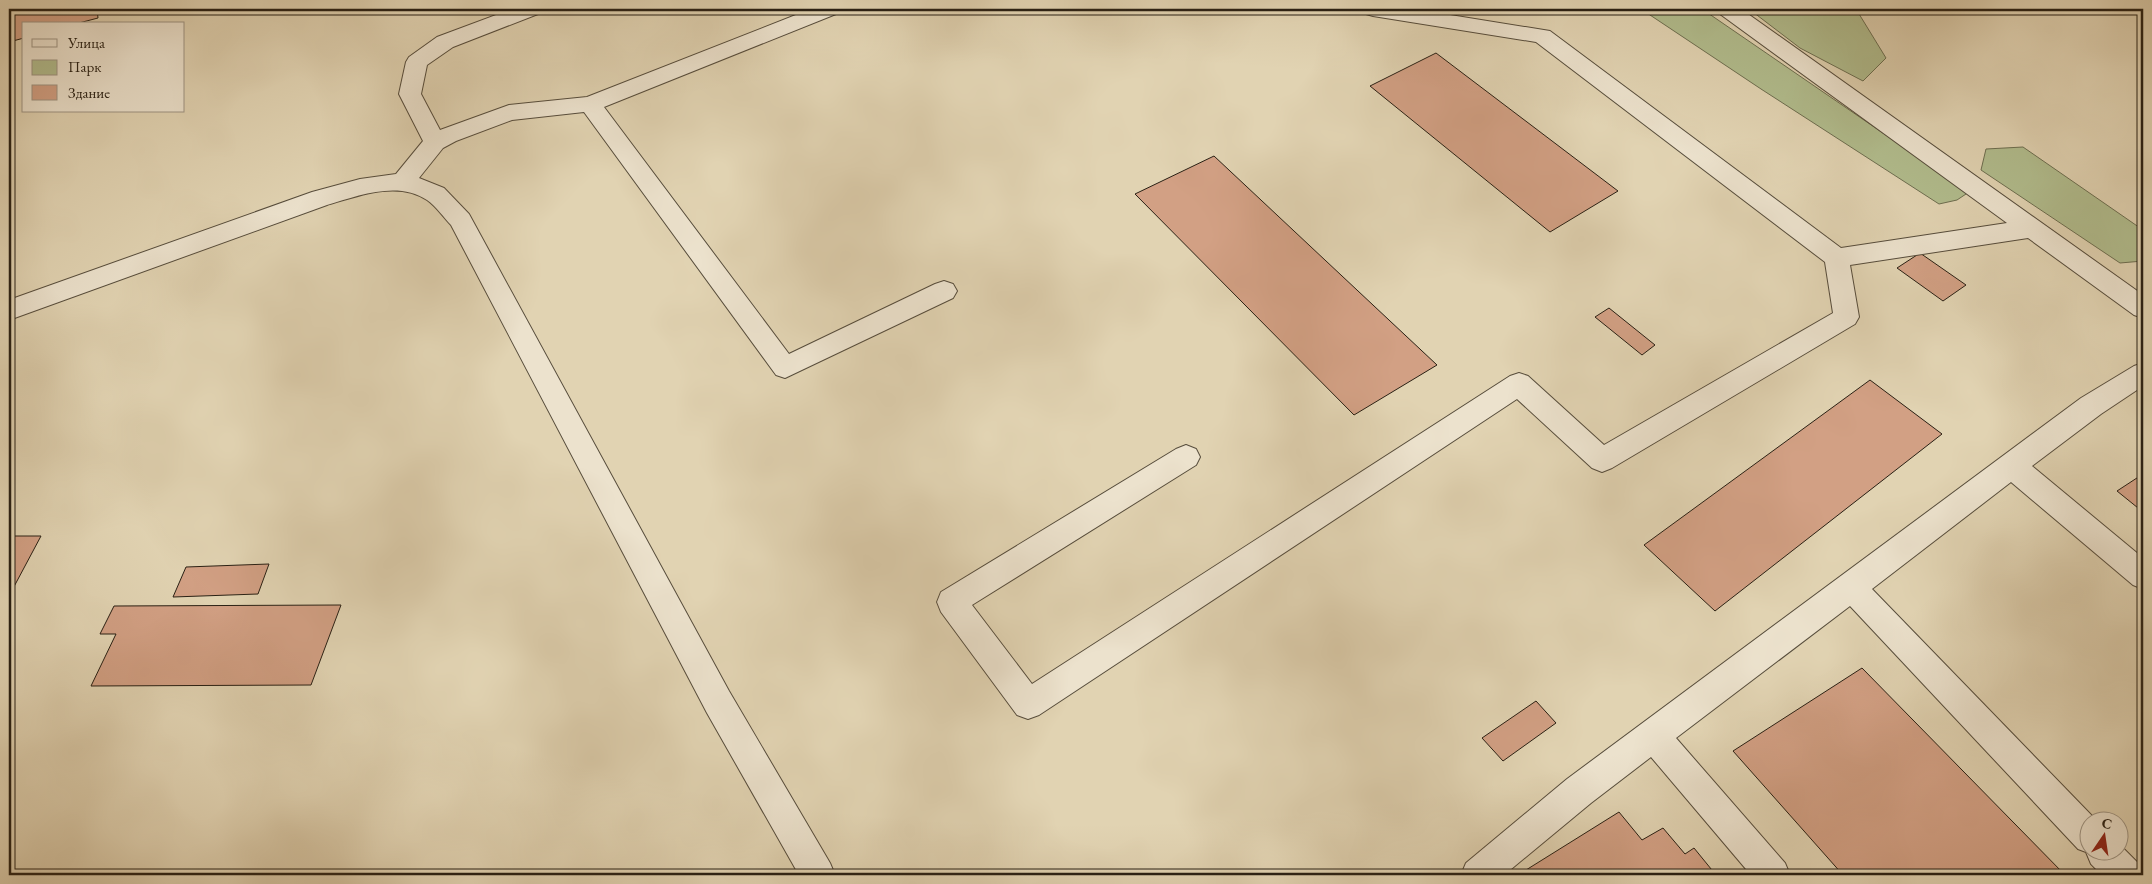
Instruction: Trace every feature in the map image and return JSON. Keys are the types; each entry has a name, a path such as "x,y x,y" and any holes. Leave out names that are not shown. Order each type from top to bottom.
{"street":[{"path":"435,142 410,94 417,62 446,42 531,9"},
{"path":"403,181 435,142 448,135 509,113 590,104 829,9"},
{"path":"1186,457 952,602 1028,704 1519,384 1602,460 1846,317 1837,258 1542,36 1373,9"},
{"path":"1727,9 2143,308"},
{"path":"590,104 786,368 944,291"},
{"path":"9,310 320,198 360,187 403,181 436,194 460,220 718,702 818,875"},
{"path":"1837,258 2032,228"},
{"path":"1478,875 1579,791 1653,735 2091,406 2143,373"},
{"path":"2012,466 2143,576"},
{"path":"1851,588 2080,827"},
{"path":"1653,735 1773,875"},
{"path":"2113,862 2126,875"}],"green space":[{"path":"1641,9 1702,9 1969,192 1957,200 1939,204"},
{"path":"1749,9 1856,9 1886,58 1863,81 1800,48"},
{"path":"2023,147 2143,230 2143,261 2120,263 1981,170 1986,149"}],"building":[{"path":"9,9 97,9 98,18 83,22 22,22 22,39 9,42"},
{"path":"1436,53 1618,191 1550,232 1370,86"},
{"path":"1214,156 1437,365 1354,415 1135,194"},
{"path":"1920,253 1966,285 1943,301 1897,268"},
{"path":"1609,308 1655,345 1642,355 1595,317"},
{"path":"1870,380 1942,434 1715,611 1644,545"},
{"path":"2143,474 2143,512 2117,491"},
{"path":"9,536 41,536 9,596"},
{"path":"269,564 258,594 173,597 186,567"},
{"path":"341,605 311,685 91,686 116,634 100,634 114,606"},
{"path":"1862,668 2065,875 1843,875 1733,751"},
{"path":"1536,701 1556,723 1503,761 1482,738"},
{"path":"1619,812 1642,840 1663,828 1685,854 1694,848 1716,875 1518,875"}]}
